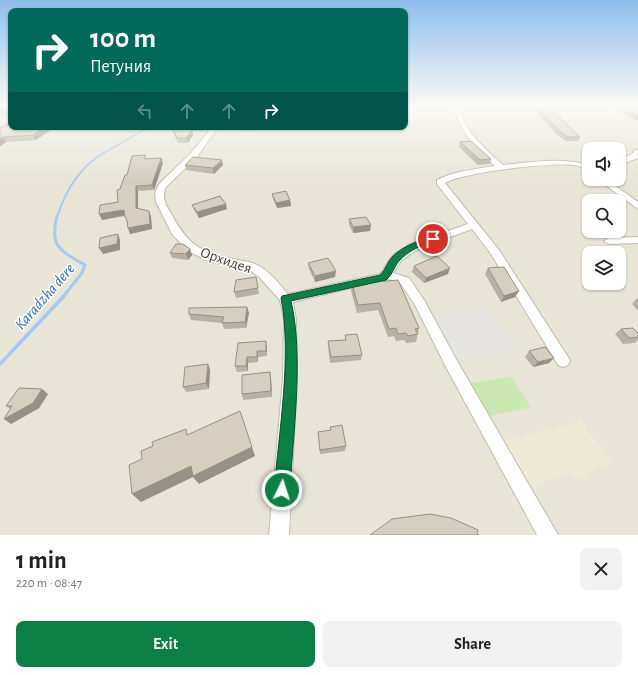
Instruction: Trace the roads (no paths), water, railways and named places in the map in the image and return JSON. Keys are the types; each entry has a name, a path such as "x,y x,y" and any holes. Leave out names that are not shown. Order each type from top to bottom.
{"street":[{"name":"Орхидея","path":"213,130 194,155 162,186 159,193 160,202 177,234 192,249 212,258 253,267 264,275 286,298"},
{"path":"467,130 471,137 500,168"},
{"path":"626,160 635,156 638,152"},
{"path":"563,361 495,252 456,202 442,188 440,181 500,168 527,164 572,163 582,165"},
{"path":"611,186 638,206"},
{"path":"279,535 290,378 290,320 286,298 377,279 387,275 396,259 420,243 474,225"},
{"path":"609,241 638,240"},
{"path":"387,275 405,281 420,303 548,535"}],"waterway":[{"name":"Karadzha dere","path":"102,154 144,130"},
{"name":"Karadzha dere","path":"57,217 74,180 87,166 103,153"},
{"name":"Karadzha dere","path":"57,216 55,235 59,247 63,252 85,265 82,273 63,297"},
{"name":"Karadzha dere","path":"0,364 64,296"}]}
